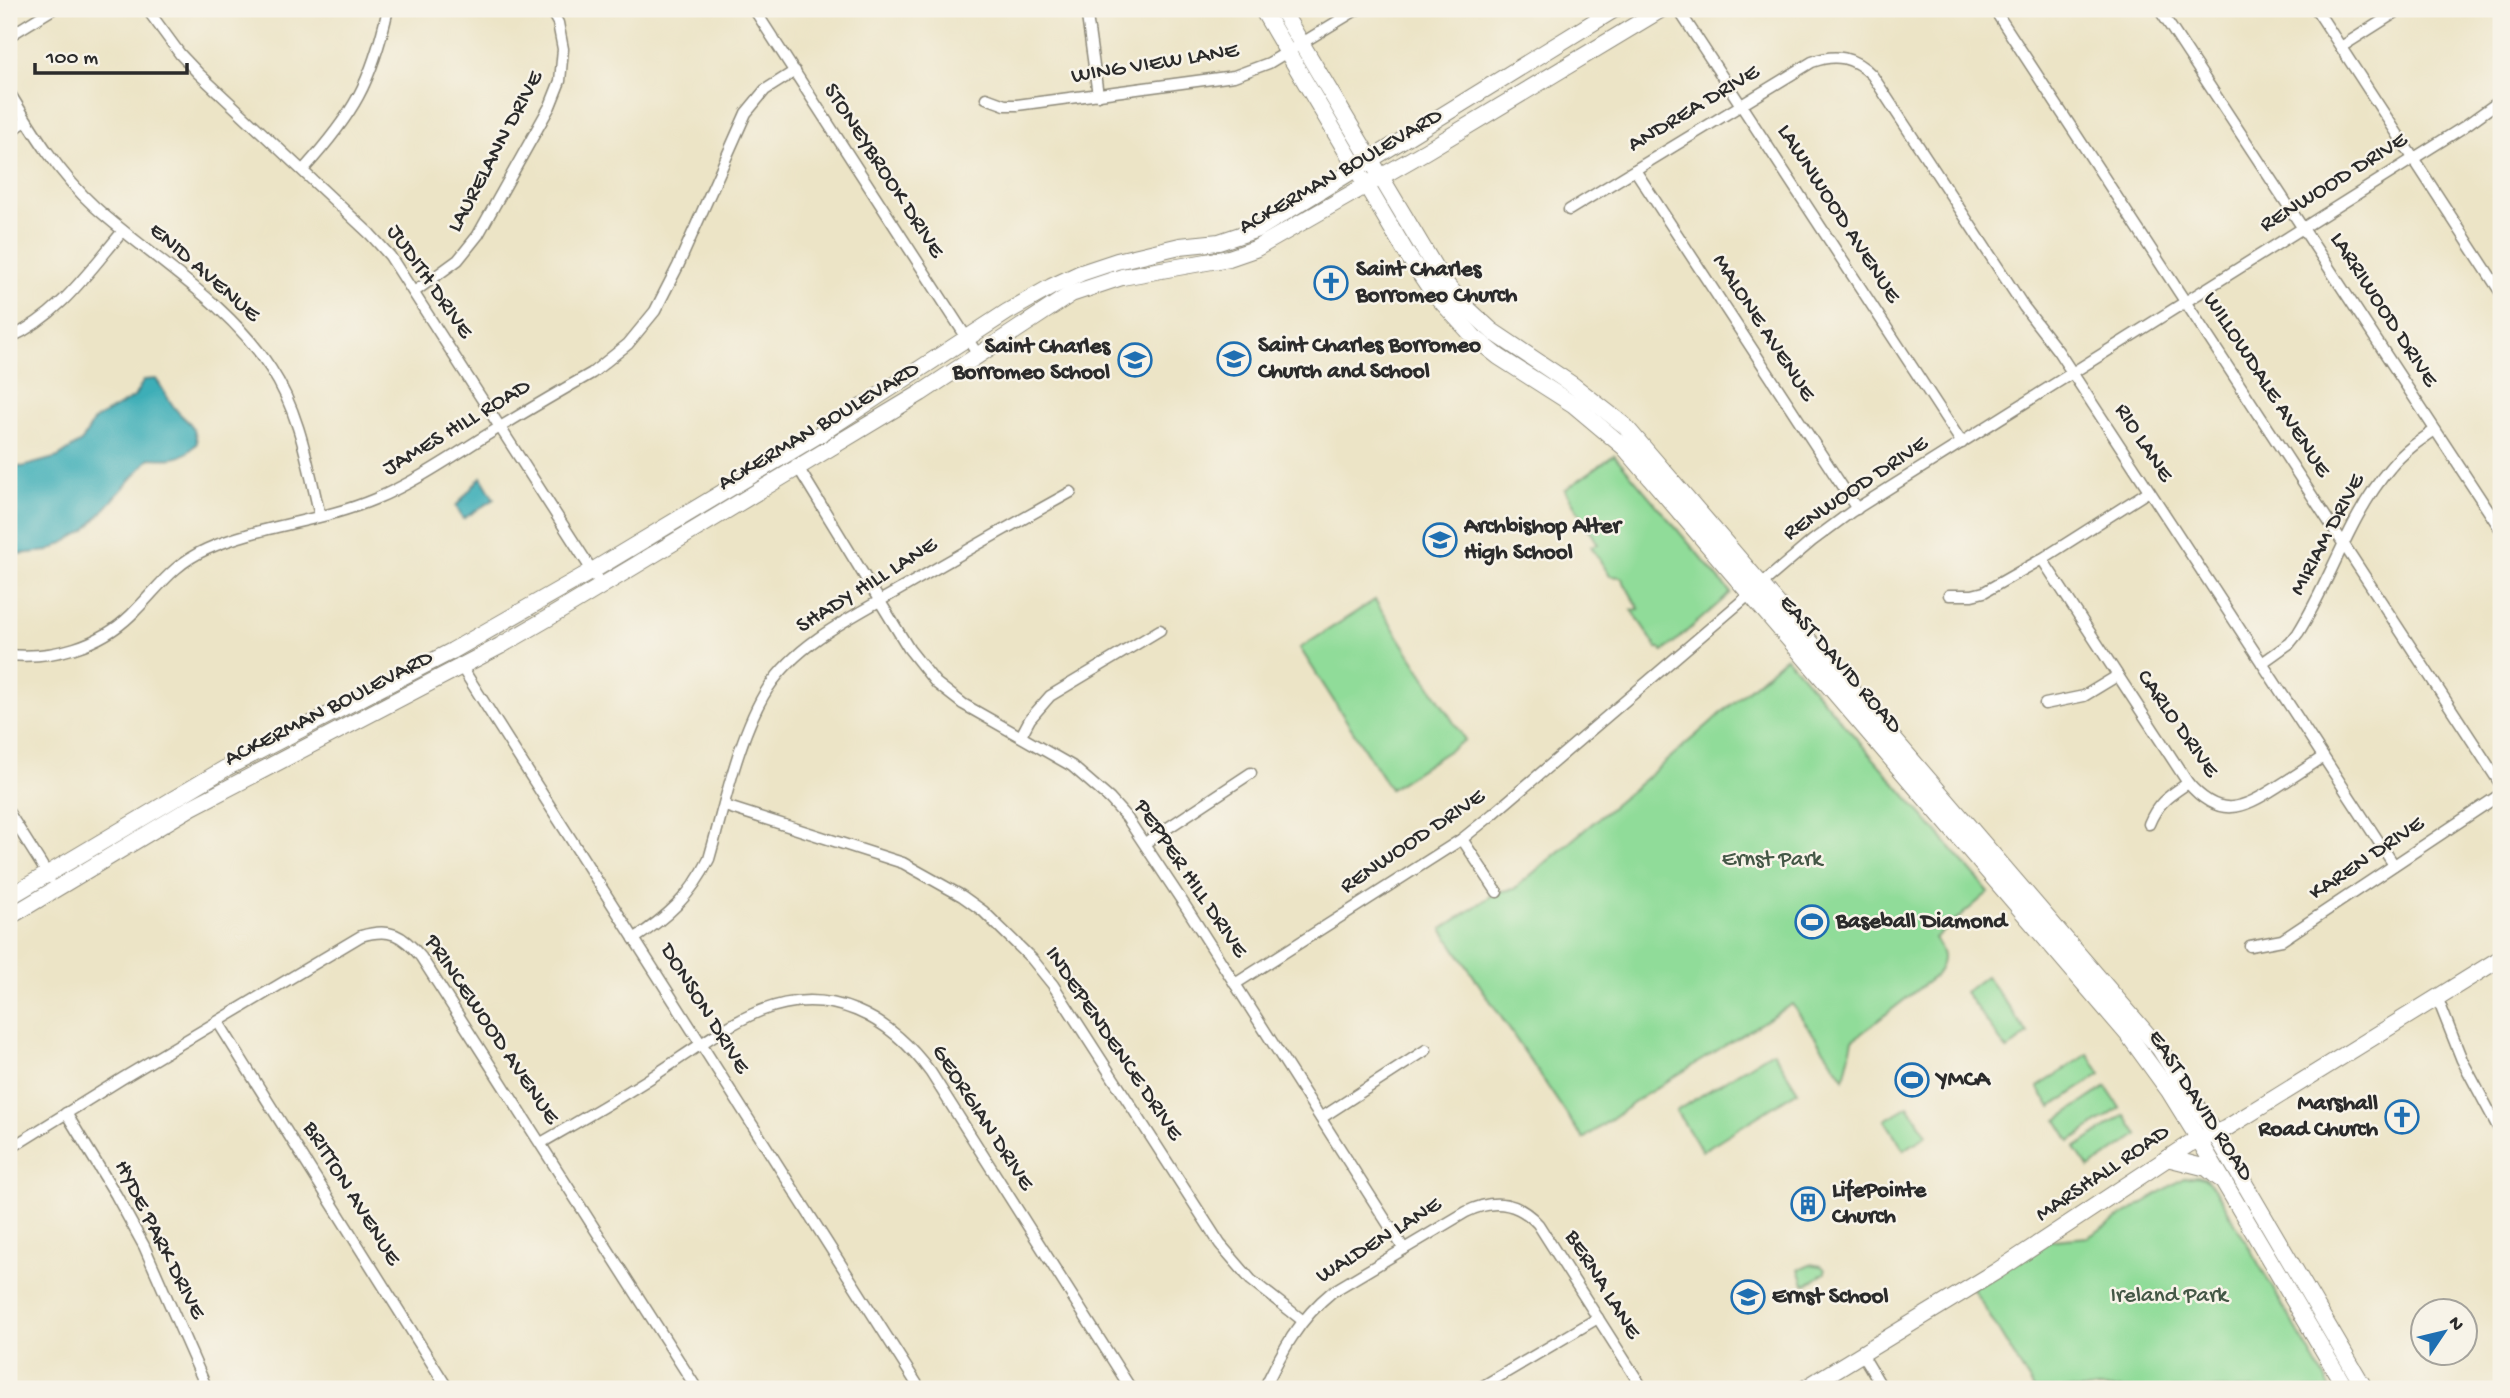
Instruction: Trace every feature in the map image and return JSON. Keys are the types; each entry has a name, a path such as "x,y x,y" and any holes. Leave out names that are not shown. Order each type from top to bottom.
{"street":[{"path":"9,36 52,9"},
{"name":"JUDITH DRIVE","path":"147,9 180,54 198,73 370,233 395,262 601,586"},
{"path":"303,170 335,134 360,95 378,52 388,9"},
{"name":"LAURELANN DRIVE","path":"414,292 467,251 550,106 560,81 563,49 558,23 550,9"},
{"name":"STONEYBROOK DRIVE","path":"754,9 978,355"},
{"name":"EAST DAVID ROAD","path":"1262,9 1294,48 1371,158 1441,278 1465,306 1505,341 1574,386 1625,426 1940,818 2129,1036 2169,1091 2346,1389"},
{"name":"EAST DAVID ROAD","path":"1281,9 1294,48 1357,170 1406,254 1431,290 1474,337 1499,357 1574,405 1607,431 1641,466 1953,807 2142,1026 2175,1070 2215,1133 2365,1389"},
{"name":"WING VIEW LANE","path":"986,98 1017,106 1234,76 1250,71 1294,48 1359,9"},
{"name":"ACKERMAN BOULEVARD","path":"9,897 226,768 452,651 592,571 789,452 968,340 1007,312 1081,273 1117,261 1180,246 1239,237 1357,170 1371,158 1615,9"},
{"name":"ACKERMAN BOULEVARD","path":"9,917 192,807 461,666 601,586 921,393 1071,294 1122,277 1241,255 1279,237 1662,9"},
{"name":"LAWNWOOD AVENUE","path":"1678,9 1962,443"},
{"name":"WILLOWDALE AVENUE","path":"1994,9 2501,785"},
{"name":"LARRIWOOD DRIVE","path":"2160,9 2501,530"},
{"path":"2316,9 2501,293"},
{"path":"2341,47 2401,9"},
{"path":"1087,16 1098,95"},
{"name":"ANDREA DRIVE","path":"1569,210 1812,62 1834,56 1845,58"},
{"name":"RIO LANE","path":"1845,58 1856,62 1872,75 2018,297 2073,374 2394,865"},
{"name":"JAMES HILL ROAD","path":"9,655 44,655 84,645 117,627 161,580 187,559 237,537 320,516 393,491 592,373 622,350 644,326 669,287 746,113 765,90 794,71"},
{"name":"ENID AVENUE","path":"9,92 26,121 69,180 94,206 234,323 271,369 301,436 320,516"},
{"name":"RENWOOD DRIVE","path":"1235,984 1462,839 1812,541 1857,509 2501,100"},
{"path":"9,132 26,121"},
{"name":"MALONE AVENUE","path":"1635,170 1857,509"},
{"path":"9,338 36,323 61,304 123,231"},
{"name":"MIRIAM DRIVE","path":"2262,663 2290,643 2298,633 2375,488 2389,469 2403,453 2435,430"},
{"name":"PEPPER HILL DRIVE","path":"789,452 909,649 936,683 963,704 1051,752 1093,783 1127,818 1404,1250"},
{"path":"1950,595 1984,592 2150,491"},
{"name":"SHADY HILL LANE","path":"635,939 664,919 690,892 709,859 748,729 759,705 782,670 814,641 1071,492"},
{"name":"CARLO DRIVE","path":"2042,559 2188,783 2209,803 2231,808 2255,802 2323,757"},
{"path":"1021,736 1035,712 1049,696 1160,630"},
{"name":"DONSON DRIVE","path":"452,651 920,1389"},
{"path":"2045,704 2084,696 2117,676"},
{"path":"1145,843 1251,773"},
{"path":"2149,824 2155,809 2162,801 2188,783"},
{"name":"KAREN DRIVE","path":"2250,946 2282,940 2501,793"},
{"name":"INDEPENDENCE DRIVE","path":"725,806 904,863 962,896 1000,926 1054,985 1234,1263 1251,1280 1302,1320"},
{"path":"1940,818 1953,807"},
{"path":"9,813 57,888"},
{"path":"1462,839 1497,892"},
{"name":"PRINCEWOOD AVENUE","path":"9,1149 361,936 372,933 393,934 410,942 422,957 697,1389"},
{"name":"MARSHALL ROAD","path":"1804,1389 1997,1271 2167,1158 2225,1129 2501,958"},
{"path":"2437,997 2466,1067 2501,1132"},
{"name":"GEORGIAN DRIVE","path":"541,1143 760,1011 812,1002 833,1004 867,1015 902,1039 931,1073 1131,1389"},
{"name":"BRITTON AVENUE","path":"218,1022 449,1389"},
{"path":"1321,1118 1426,1049"},
{"name":"HYDE PARK DRIVE","path":"66,1113 144,1246 207,1389"},
{"path":"2167,1158 2207,1168 2222,1180"},
{"name":"WALDEN LANE","path":"1264,1389 1302,1320 1332,1292 1474,1208 1500,1203 1519,1208"},
{"name":"BERNA LANE","path":"1519,1208 1538,1224 1643,1389"},
{"path":"1478,1389 1598,1318"},
{"path":"1862,1354 1883,1389"}],"green space":[{"path":"1614,455 1731,593 1664,651 1657,648 1632,610 1639,609 1621,577 1610,576 1591,546 1598,544 1565,490"},
{"path":"1375,600 1465,740 1390,789 1300,648"},
{"name":"Ernst Park","path":"1786,657 1989,892 1935,938 1943,956 1942,965 1936,975 1853,1040 1844,1078 1792,1004 1642,1097 1583,1139 1442,929 1497,892 1514,889"},
{"path":"1986,976 2028,1034 2007,1050 1965,992"},
{"path":"1773,1051 1798,1091 1702,1151 1676,1111"},
{"path":"2088,1054 2101,1074 2051,1107 2038,1087"},
{"path":"2106,1087 2120,1108 2070,1141 2057,1120"},
{"path":"1908,1106 1927,1135 1904,1150 1885,1120"},
{"path":"2125,1115 2138,1135 2089,1168 2075,1148"},
{"name":"Ireland Park","path":"2184,1178 2204,1178 2216,1190 2331,1389 2034,1389 1972,1287 2043,1241 2088,1237"},
{"path":"1810,1264 1821,1266 1825,1273 1804,1284 1799,1269"}],"water":[{"path":"156,379 174,407 192,426 197,443 192,449 181,456 150,458 86,530 49,551 9,555 9,464 22,467 58,457 82,441 94,420 134,397 144,380"},
{"path":"481,477 494,499 463,519 456,506"}],"place":[{"name":"Saint Charles Borromeo Church","path":"1331,283"},
{"name":"Saint Charles Borromeo Church and School","path":"1234,359"},
{"name":"Saint Charles Borromeo School","path":"1135,360"},
{"name":"Archbishop Alter High School","path":"1440,540"},
{"name":"Baseball Diamond","path":"1812,922"},
{"name":"YMCA","path":"1912,1080"},
{"name":"Marshall Road Church","path":"2402,1117"},
{"name":"LifePointe Church","path":"1808,1204"},
{"name":"Ernst School","path":"1748,1297"}]}
